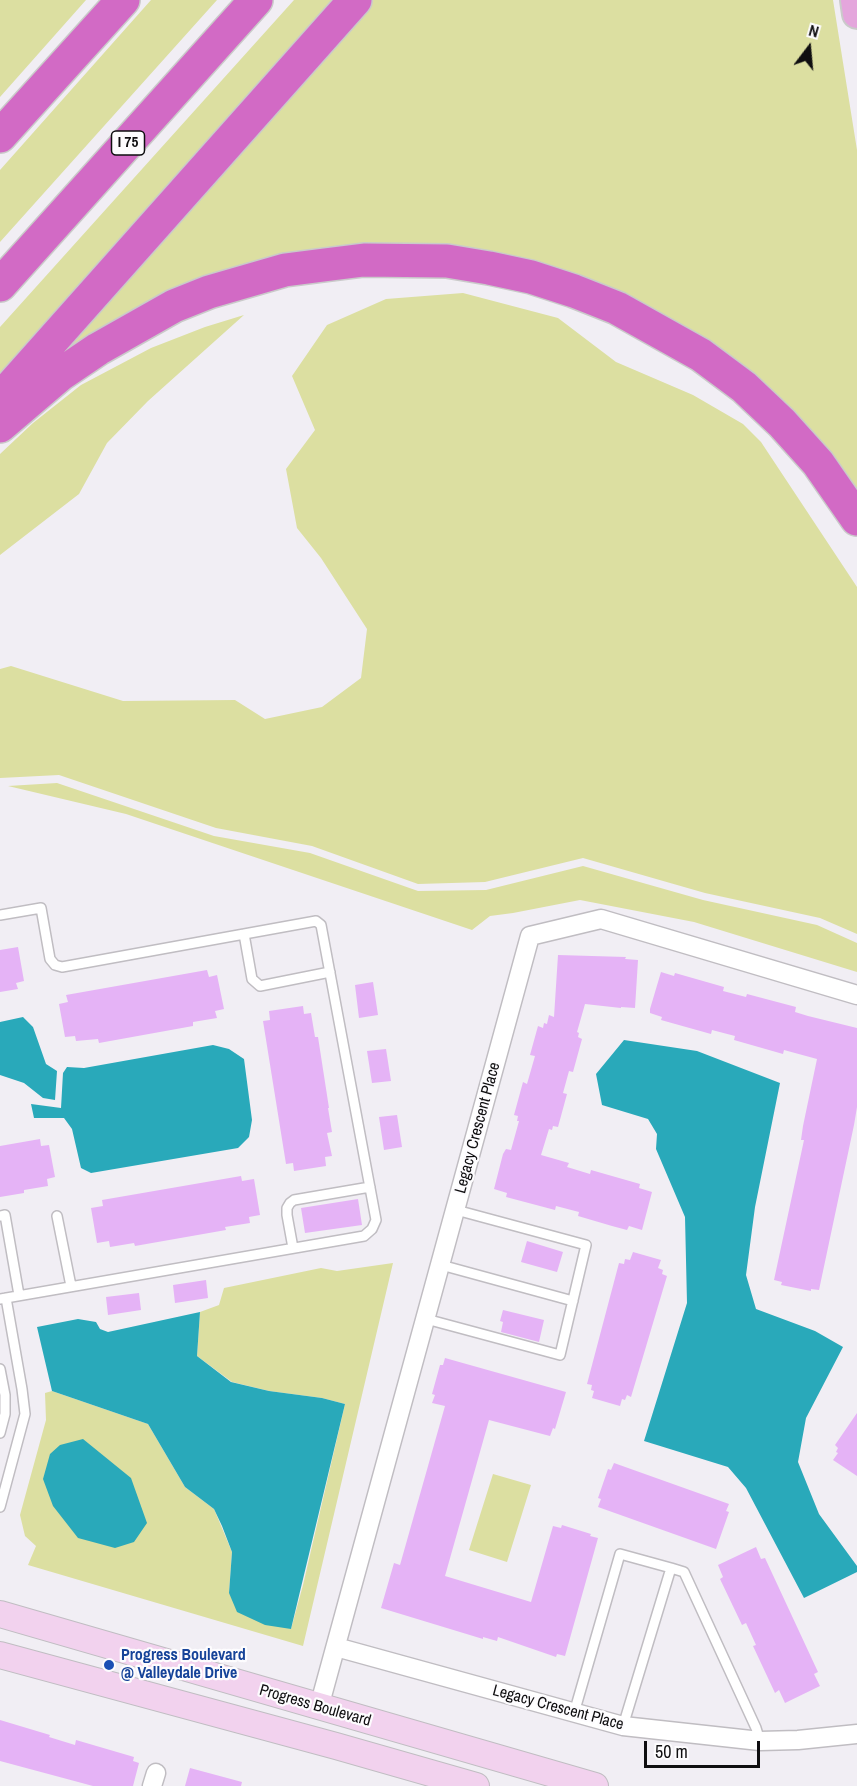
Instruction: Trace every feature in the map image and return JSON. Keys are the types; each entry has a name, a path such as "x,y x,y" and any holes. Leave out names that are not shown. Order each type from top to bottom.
{"highway":[{"path":"0,136 123,0"},
{"name":"I 75","path":"0,285 256,0"},
{"path":"0,399 355,0"},
{"path":"0,426 61,374 98,349 174,306 209,292 285,270 364,260 447,261 520,275 574,291 617,308 701,355 744,387 782,423 818,463 857,519"}],"main road":[{"path":"855,0 857,14"},
{"name":"Progress Boulevard","path":"0,1614 596,1786"},
{"name":"Progress Boulevard","path":"0,1655 476,1786"},
{"path":"319,1707 325,1732 336,1746"}],"street":[{"name":"Legacy Crescent Place","path":"319,1707 531,936 601,919 857,995"},
{"name":"Legacy Crescent Place","path":"336,1647 623,1726 760,1741 857,1734"}],"lane":[{"path":"0,915 41,908 50,959 62,967 316,921 321,925 376,1220 372,1229 364,1236 3,1298 25,1414 0,1507"},
{"path":"244,934 252,979 260,986 330,972"},
{"path":"293,1248 287,1215 290,1203 294,1200 370,1187"},
{"path":"426,1319 560,1355 586,1245 456,1210"},
{"path":"0,1216 5,1215 20,1295"},
{"path":"57,1216 71,1286"},
{"path":"441,1265 573,1300"},
{"path":"0,1369 5,1395 5,1414 0,1433"},
{"path":"574,1713 620,1554 684,1572 760,1741"},
{"path":"623,1726 670,1568"}],"green space":[{"path":"0,0 86,0 0,97"},
{"path":"151,0 217,0 0,242 0,170"},
{"path":"294,0 342,0 0,381 0,327"},
{"path":"364,0 833,0 857,150 857,507 817,451 597,291 296,261 0,403"},
{"path":"463,293 558,318 616,362 693,395 743,424 761,442 857,587 857,934 820,918 705,893 583,858 485,882 418,884 312,846 216,828 59,775 0,778 0,669 11,666 123,701 235,700 265,719 322,707 361,678 367,629 321,558 297,528 286,469 315,430 292,376 327,325 386,299"},
{"path":"244,315 148,401 107,443 79,494 0,555 0,454 33,423 81,385 151,348"},
{"path":"57,783 214,836 310,853 418,891 486,890 583,866 703,900 817,925 857,943 857,972 694,922 580,900 490,916 472,930 126,814 8,786"},
{"path":"393,1263 303,1646 28,1565 36,1546 25,1536 20,1515 46,1420 45,1393 52,1391 148,1424 185,1487 214,1509 232,1552 229,1593 291,1629 345,1404 232,1382 197,1356 200,1312 219,1305 224,1288 321,1268 337,1271"},
{"path":"493,1474 531,1485 507,1562 469,1550"}],"water":[{"path":"23,1017 33,1027 46,1064 57,1071 55,1100 43,1098 24,1083 0,1075 0,1022"},
{"path":"624,1040 697,1051 780,1083 755,1207 746,1275 756,1309 815,1331 843,1347 806,1418 798,1462 819,1514 857,1566 857,1572 804,1598 746,1488 728,1467 644,1441 687,1303 685,1217 656,1149 657,1134 648,1119 602,1105 596,1074"},
{"path":"213,1045 229,1049 244,1059 252,1120 249,1137 238,1148 91,1173 81,1168 72,1129 64,1118 34,1118 31,1104 61,1108 63,1073 67,1067 84,1068"},
{"path":"200,1312 197,1356 231,1382 345,1404 291,1629 265,1625 237,1612 229,1593 232,1552 214,1509 185,1487 148,1424 52,1391 37,1327 78,1319 96,1322 100,1329 108,1332"},
{"path":"83,1439 131,1478 147,1523 134,1542 115,1548 78,1538 53,1506 43,1479 50,1454 60,1445"}],"building":[{"path":"18,947 24,981 16,983 18,989 0,992 0,950"},
{"path":"558,955 626,957 625,959 638,960 635,1008 585,1004 577,1032 578,1037 582,1039 573,1072 569,1071 563,1093 567,1094 558,1127 553,1126 552,1130 549,1129 541,1155 569,1163 567,1167 590,1174 591,1170 640,1184 639,1188 652,1192 642,1230 629,1226 627,1230 578,1216 579,1212 556,1206 555,1210 506,1197 507,1193 494,1189 503,1154 506,1149 511,1150 519,1121 517,1121 518,1116 514,1115 523,1082 527,1084 535,1056 530,1055 538,1026 543,1028 544,1023 547,1024 549,1015 554,1017"},
{"path":"207,970 209,977 217,975 224,1009 215,1011 217,1018 193,1022 193,1026 99,1043 98,1039 76,1041 75,1036 65,1037 59,1004 68,1002 66,995"},
{"path":"661,972 674,976 675,973 724,987 723,991 746,997 747,994 796,1007 795,1012 857,1028 857,1107 819,1290 811,1289 811,1291 781,1285 782,1282 774,1280 804,1140 801,1140 803,1126 817,1059 784,1050 783,1054 734,1040 735,1036 712,1030 711,1034 661,1020 662,1017 650,1013 650,1009"},
{"path":"373,982 378,1015 359,1018 355,985"},
{"path":"303,1006 304,1014 311,1013 315,1037 318,1037 332,1132 327,1133 332,1156 325,1157 326,1166 294,1171 293,1163 286,1164 263,1021 270,1020 269,1011"},
{"path":"386,1049 391,1081 372,1083 367,1051"},
{"path":"397,1115 402,1147 384,1150 379,1117"},
{"path":"40,1139 41,1146 49,1145 55,1177 47,1179 48,1186 0,1197 0,1146"},
{"path":"241,1176 242,1181 254,1179 260,1215 249,1217 250,1223 225,1227 226,1230 135,1246 134,1243 110,1247 109,1241 97,1243 91,1208 103,1206 102,1200"},
{"path":"358,1199 362,1225 305,1233 301,1208"},
{"path":"527,1241 563,1252 557,1272 521,1262"},
{"path":"633,1252 661,1260 658,1268 663,1270 662,1274 667,1276 631,1397 627,1395 625,1400 622,1399 620,1406 592,1398 594,1391 591,1390 592,1385 587,1384 619,1263 624,1264 625,1259 630,1260"},
{"path":"206,1280 208,1298 175,1303 173,1285"},
{"path":"139,1293 141,1310 108,1315 106,1297"},
{"path":"503,1310 544,1320 539,1342 501,1332 503,1322 500,1321"},
{"path":"445,1358 566,1392 555,1429 553,1428 550,1436 489,1420 445,1576 531,1602 553,1526 561,1528 562,1525 598,1538 565,1656 557,1654 556,1657 498,1637 497,1641 483,1637 483,1639 381,1608 394,1563 400,1565 445,1406 432,1403 435,1395 432,1394 440,1365 443,1365"},
{"path":"857,1413 857,1476 833,1460 838,1453 835,1445"},
{"path":"614,1463 729,1504 726,1511 729,1512 716,1549 598,1507 601,1499 598,1498 608,1469 611,1470"},
{"path":"756,1547 761,1559 765,1558 818,1672 814,1674 820,1686 785,1703 779,1690 775,1693 753,1646 756,1645 746,1623 742,1625 720,1579 723,1577 718,1565"},
{"path":"0,1720 75,1745 76,1740 134,1757 133,1761 139,1763 133,1786 93,1786 0,1761"},
{"path":"190,1768 242,1782 241,1786 185,1786"}],"place":[{"name":"Progress Boulevard @ Valleydale Drive","path":"109,1665"}]}
